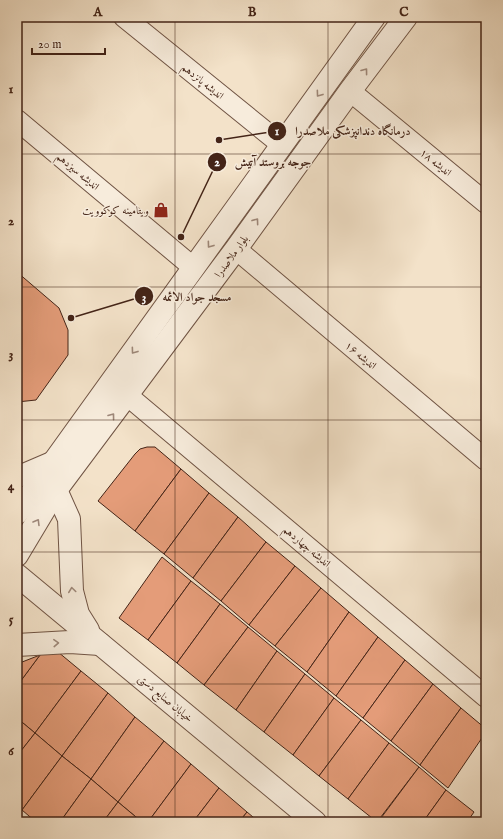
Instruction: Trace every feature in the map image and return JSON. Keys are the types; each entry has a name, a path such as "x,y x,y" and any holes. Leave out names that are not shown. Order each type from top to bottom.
{"street":[{"name":"اندیشه پانزدهم","path":"124,17 282,145"},
{"path":"17,513 374,17"},
{"name":"بلوار ملاصدرا","path":"17,555 56,490 128,396 350,91 406,17"},
{"name":"اندیشه ۱۸","path":"350,91 486,203"},
{"name":"اندیشه سیزدهم","path":"17,120 194,268"},
{"name":"اندیشه ۱۶","path":"236,249 486,460"},
{"name":"اندیشه چهاردهم","path":"128,396 486,697"},
{"path":"17,476 26,474 54,462"},
{"path":"56,490 69,519 72,591 78,614 97,641"},
{"name":"خیابان صنایع دستی","path":"17,574 315,822"},
{"path":"17,645 97,641"}],"building":[{"path":"17,272 59,308 68,330 68,355 36,400 17,402"},
{"path":"155,447 181,469 135,531 98,501 135,454 140,449"},
{"path":"181,469 209,493 164,554 135,531"},
{"path":"209,493 238,517 193,578 164,554"},
{"path":"238,517 266,542 221,601 193,578"},
{"path":"266,542 295,566 249,625 221,601"},
{"path":"162,557 191,581 148,640 119,618"},
{"path":"295,566 321,588 275,646 249,625"},
{"path":"191,581 220,604 177,663 148,640"},
{"path":"321,588 349,612 307,672 275,646"},
{"path":"220,604 248,627 204,685 177,663"},
{"path":"349,612 378,637 336,696 307,672"},
{"path":"248,627 277,651 236,710 204,685"},
{"path":"378,637 405,660 363,718 336,696"},
{"path":"52,647 81,671 35,733 17,718 17,686 40,655"},
{"path":"277,651 305,674 264,732 236,710"},
{"path":"40,655 17,686 17,664"},
{"path":"405,660 433,684 391,741 363,718"},
{"path":"81,671 108,693 62,756 35,733"},
{"path":"305,674 334,698 293,755 264,732"},
{"path":"433,684 461,708 420,765 391,741"},
{"path":"108,693 135,717 91,779 62,756"},
{"path":"334,698 361,720 319,776 293,755"},
{"path":"461,708 486,729 486,732 448,788 420,765"},
{"path":"135,717 164,741 118,802 91,779"},
{"path":"17,718 35,733 17,756"},
{"path":"361,720 389,743 348,799 319,776"},
{"path":"35,733 62,756 22,810 17,806 17,756"},
{"path":"164,741 191,764 148,822 142,822 118,802"},
{"path":"389,743 419,767 377,822 348,799"},
{"path":"62,756 91,779 60,822 36,822 22,810"},
{"path":"191,764 219,788 193,822 148,822"},
{"path":"419,767 446,790 423,822 378,822"},
{"path":"91,779 118,802 103,822 60,822"},
{"path":"219,788 247,812 239,822 193,822"},
{"path":"446,790 474,812 467,822 423,822"},
{"path":"118,802 142,822 103,822"},
{"path":"247,812 259,822 239,822"}],"place":[{"name":"درمانگاه دندانپزشکی ملاصدرا","path":"219,140"},
{"name":"ویتامینه کوکوویت","path":"161,210"},
{"name":"جوجه بروستد آتیش","path":"181,237"},
{"name":"مسجد جواد الائمه","path":"71,318"}]}
